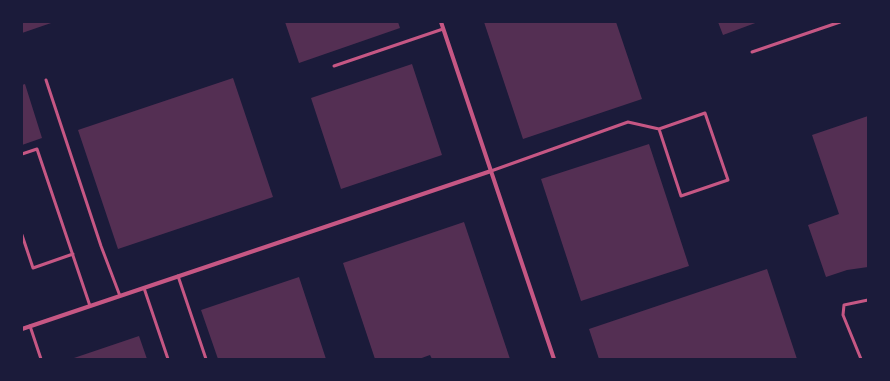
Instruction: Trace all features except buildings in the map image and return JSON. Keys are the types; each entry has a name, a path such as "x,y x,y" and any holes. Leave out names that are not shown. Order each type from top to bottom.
{"street":[{"path":"441,22 554,359"},
{"path":"22,329 491,171"}],"lane":[{"path":"752,52 840,22"},
{"path":"334,66 443,29"},
{"path":"46,80 101,246 120,296"},
{"path":"491,171 628,122 659,129 705,114 728,180 682,196 659,129"},
{"path":"22,154 37,149 90,306"},
{"path":"22,235 33,268 73,254"},
{"path":"178,276 206,359"},
{"path":"144,288 168,359"},
{"path":"861,359 843,315 844,305 868,300"},
{"path":"30,326 41,359"}]}
